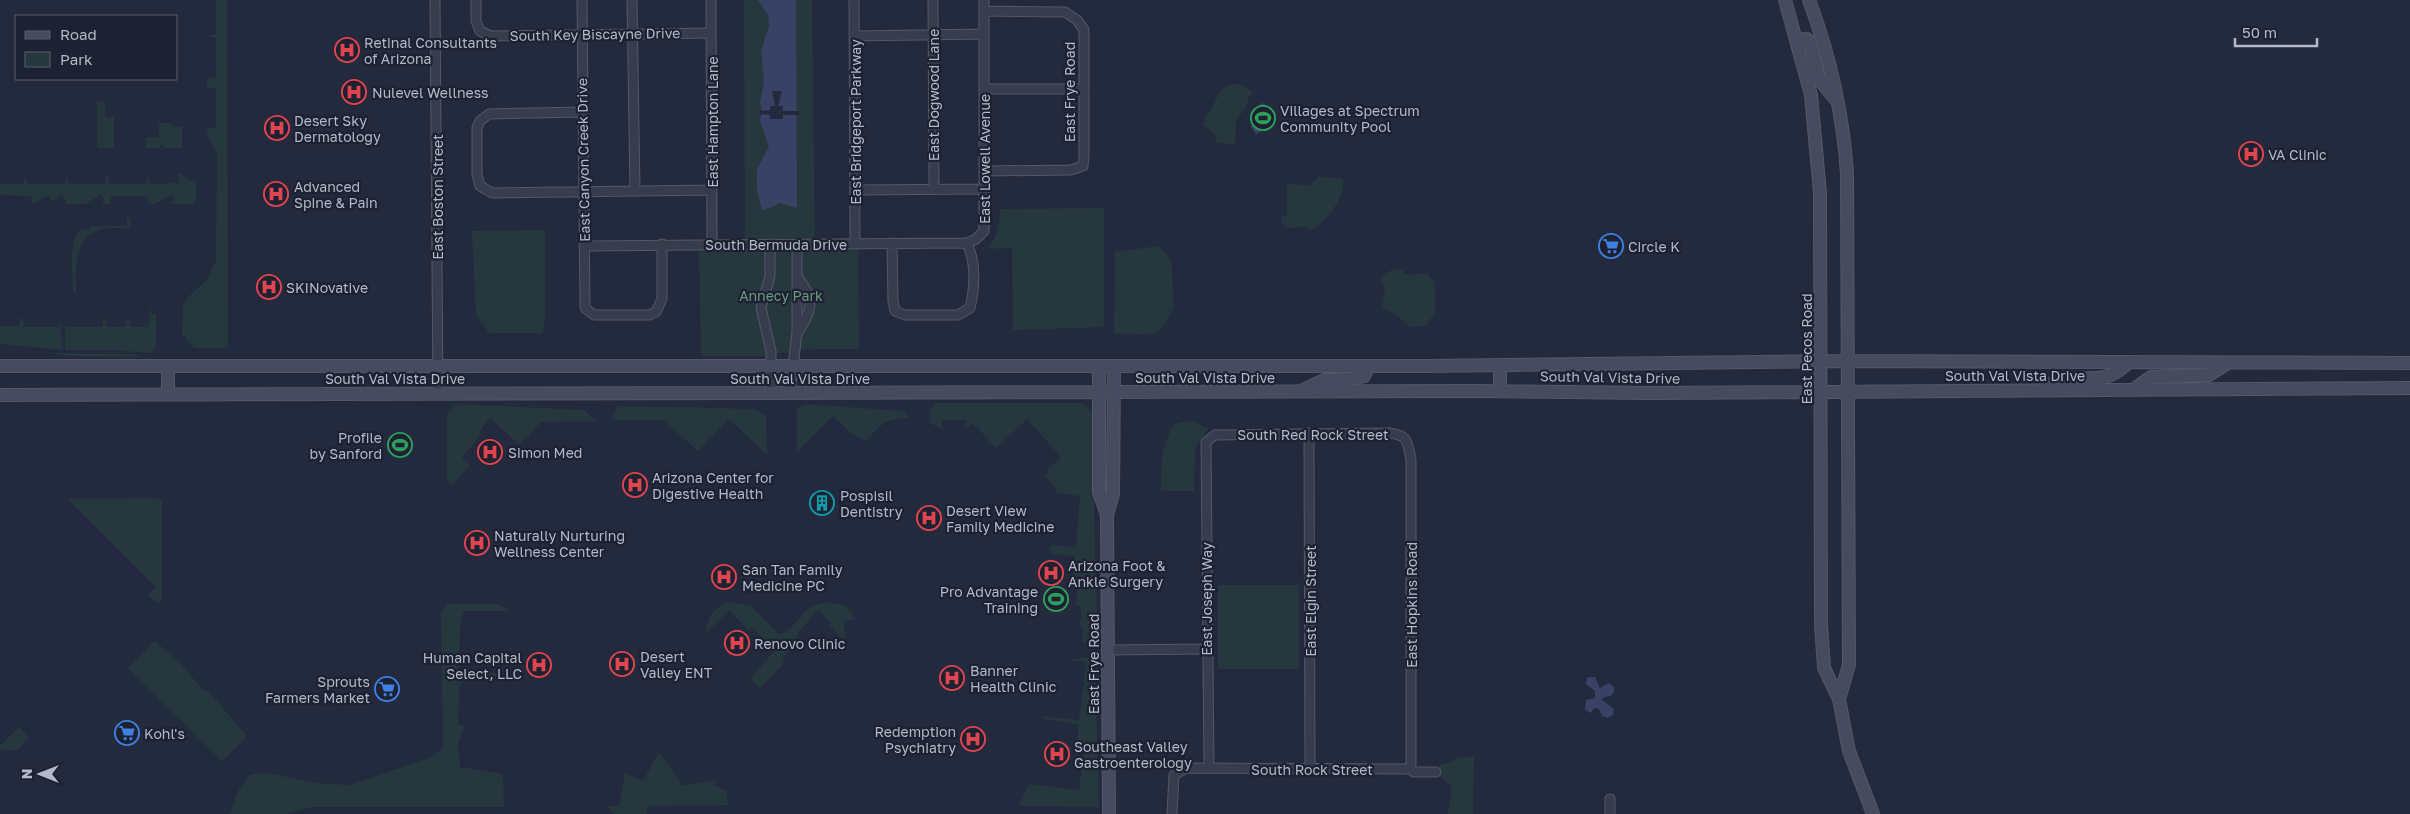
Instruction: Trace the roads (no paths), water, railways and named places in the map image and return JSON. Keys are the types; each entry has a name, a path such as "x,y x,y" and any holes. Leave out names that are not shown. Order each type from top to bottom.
{"main road":[{"name":"East Pecos Road","path":"1785,0 1811,94 1818,166 1822,633 1824,668 1839,699 1849,751 1872,814"},
{"name":"East Pecos Road","path":"1809,0 1824,46 1838,103 1845,142 1847,181 1849,665 1839,699"},
{"path":"1797,40 1807,40 1810,42 1819,79 1838,103"},
{"name":"South Val Vista Drive","path":"0,366 1369,366 1821,361 2127,364 2410,363"},
{"path":"2036,390 2065,379 2105,378 2116,374 2127,364"},
{"path":"2133,390 2151,377 2209,375 2226,364"},
{"path":"1500,365 1500,391"},
{"path":"168,366 168,393"},
{"name":"East Frye Road","path":"1099,366 1099,492 1107,515"},
{"name":"East Frye Road","path":"1109,814 1107,515 1113,494 1114,366"},
{"path":"1297,392 1324,380 1352,379 1364,376 1369,366"},
{"name":"South Val Vista Drive","path":"0,395 168,393 1848,392 2410,388"}],"street":[{"name":"East Boston Street","path":"435,0 438,393"},
{"name":"South Key Biscayne Drive","path":"476,0 476,21 480,31 491,36 711,32"},
{"name":"East Canyon Creek Drive","path":"582,0 584,308 594,315 649,316 656,312 662,299 662,244"},
{"path":"632,0 635,191"},
{"name":"East Hampton Lane","path":"711,0 712,244"},
{"name":"East Bridgeport Parkway","path":"854,0 856,243"},
{"name":"East Dogwood Lane","path":"933,0 934,189"},
{"name":"East Lowell Avenue","path":"892,243 893,301 895,310 905,315 958,315 970,308 973,294 973,256 968,243 976,240 984,231 984,0"},
{"name":"East Frye Road","path":"984,11 1065,12 1077,20 1084,30 1083,166 1071,170 984,171"},
{"path":"854,36 984,34"},
{"path":"984,89 1084,89"},
{"path":"582,112 489,114 480,121 477,128 477,174 480,186 492,193 712,190"},
{"path":"855,190 984,189"},
{"name":"South Bermuda Drive","path":"584,246 968,243"},
{"path":"770,244 770,276 761,308 770,344 771,393"},
{"path":"790,393 798,332 797,244"},
{"path":"798,276 810,297 811,308 798,332"},
{"name":"East Elgin Street","path":"1309,433 1310,768"},
{"name":"South Red Rock Street","path":"1215,435 1389,433 1401,434 1407,441"},
{"name":"East Joseph Way","path":"1209,768 1205,460 1206,442 1215,435"},
{"name":"East Hopkins Road","path":"1407,441 1411,458 1411,769"},
{"path":"1108,650 1206,649"},
{"name":"South Rock Street","path":"1172,814 1174,775 1186,768 1411,769 1414,772 1436,772"},
{"path":"1610,799 1610,814"}],"water":[{"path":"758,0 796,0 797,208 780,203 762,211 757,189 757,169 769,147 760,121 762,111 760,102 764,83 761,51 769,26 768,15"},
{"name":"Villages at Spectrum Community Pool","path":"1263,103 1271,108 1272,125 1256,134 1251,127 1256,116 1256,107"},
{"path":"1595,677 1600,688 1609,683 1614,687 1614,692 1611,696 1604,697 1602,700 1614,709 1613,715 1608,718 1602,716 1599,709 1594,708 1591,713 1585,710 1586,700 1595,698 1595,691 1586,684 1587,678"}],"place":[{"name":"Retinal Consultants of Arizona","path":"347,50"},
{"name":"Nulevel Wellness","path":"354,92"},
{"name":"Villages at Spectrum Community Pool","path":"1263,118"},
{"name":"Desert Sky Dermatology","path":"277,128"},
{"name":"VA Clinic","path":"2251,154"},
{"name":"Advanced Spine & Pain","path":"276,194"},
{"name":"Circle K","path":"1611,246"},
{"name":"SKINovative","path":"269,287"},
{"name":"Profile by Sanford","path":"400,445"},
{"name":"Simon Med","path":"490,452"},
{"name":"Arizona Center for Digestive Health","path":"635,485"},
{"name":"Pospisil Dentistry","path":"822,503"},
{"name":"Desert View Family Medicine","path":"929,518"},
{"name":"Naturally Nurturing Wellness Center","path":"477,543"},
{"name":"Arizona Foot & Ankle Surgery","path":"1051,573"},
{"name":"San Tan Family Medicine PC","path":"724,577"},
{"name":"Pro Advantage Training","path":"1056,599"},
{"name":"Renovo Clinic","path":"737,643"},
{"name":"Desert Valley ENT","path":"622,664"},
{"name":"Human Capital Select, LLC","path":"539,665"},
{"name":"Banner Health Clinic","path":"952,678"},
{"name":"Sprouts Farmers Market","path":"387,689"},
{"name":"Kohl's","path":"127,733"},
{"name":"Redemption Psychiatry","path":"973,739"},
{"name":"Southeast Valley Gastroenterology","path":"1057,754"}],"park label":[{"name":"Annecy Park","path":"781,295"}]}
